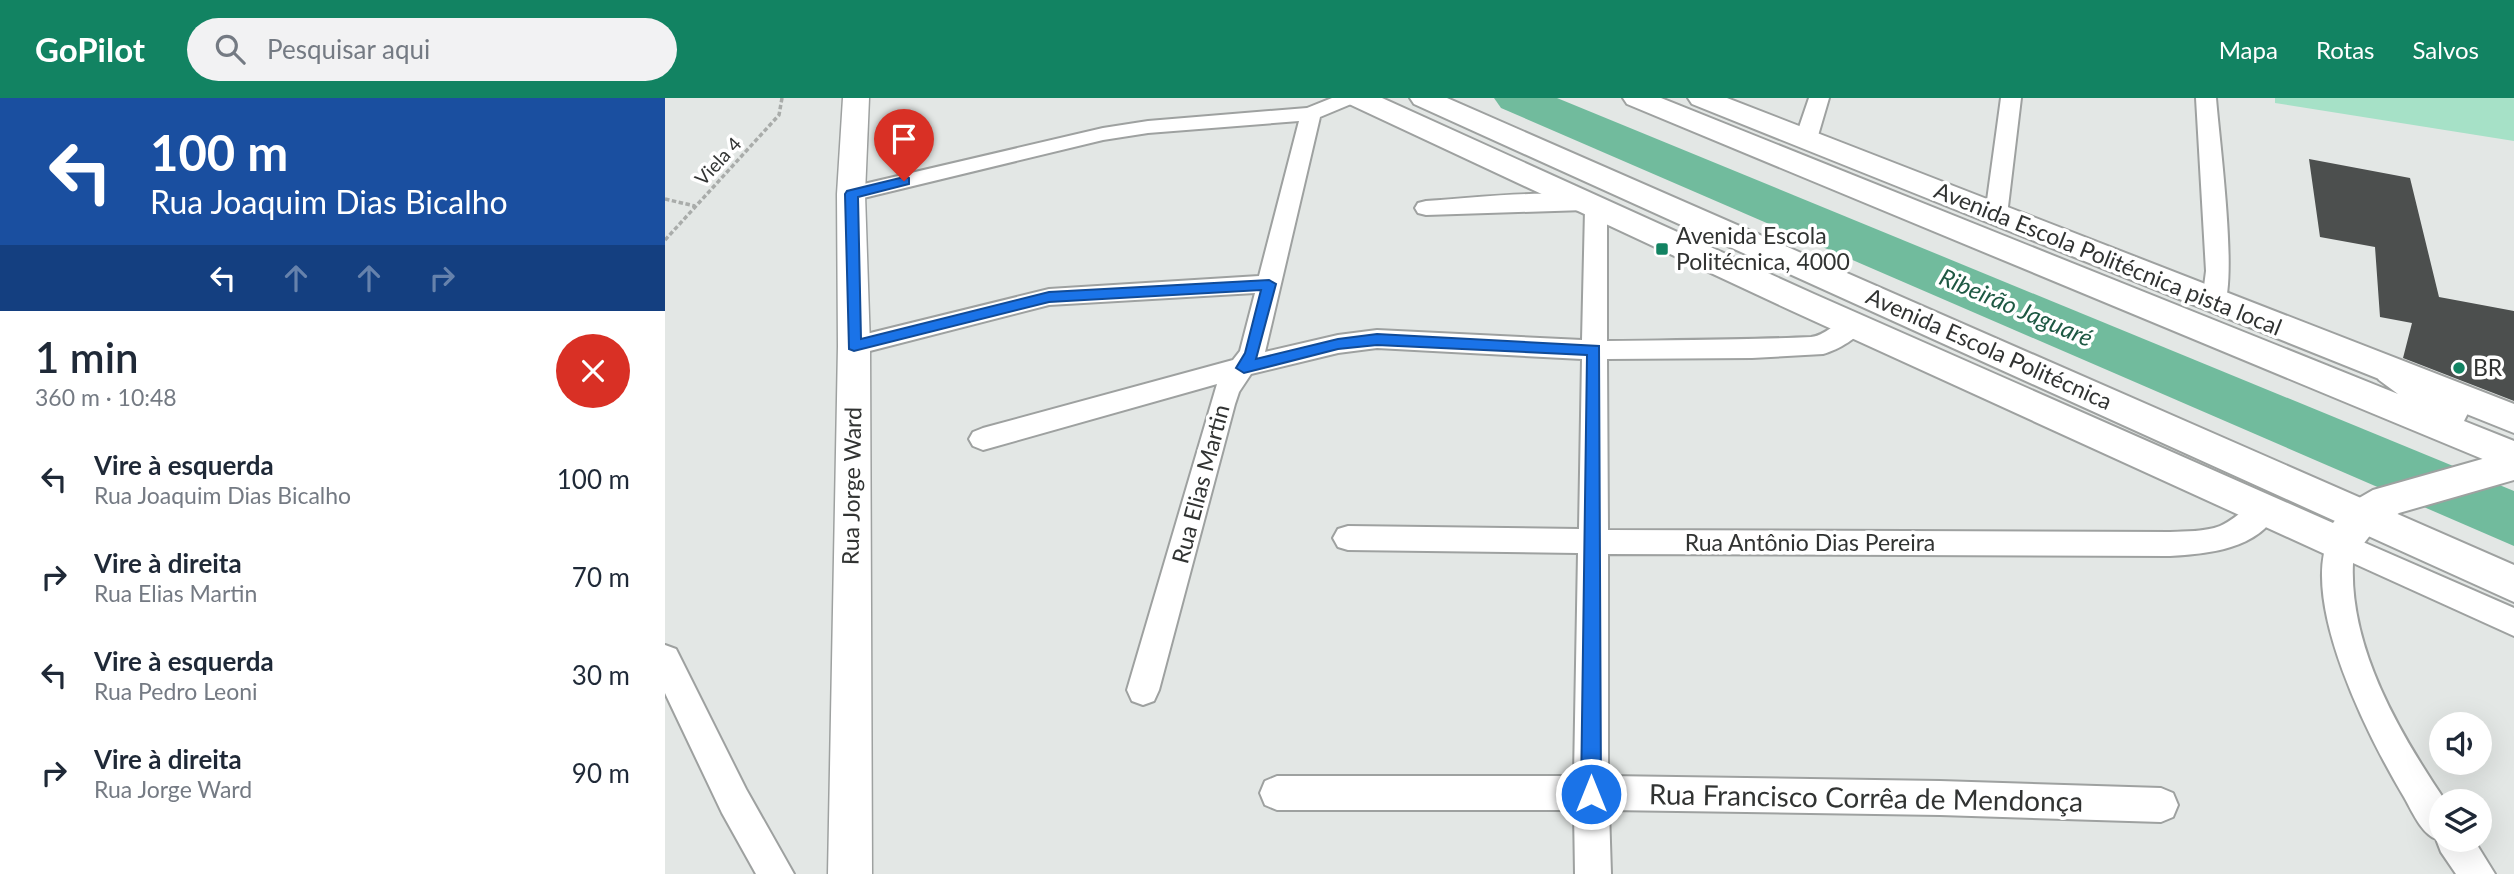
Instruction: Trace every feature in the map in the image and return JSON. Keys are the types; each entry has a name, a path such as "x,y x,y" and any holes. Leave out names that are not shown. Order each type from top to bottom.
{"main road":[{"name":"Avenida Escola Politécnica","path":"1359,98 2264,511 2362,521"},
{"name":"Avenida Escola Politécnica","path":"1424,98 1910,313 2362,521 2514,584"},
{"path":"1637,98 2514,456"},
{"name":"Avenida Escola Politécnica pista local","path":"1702,98 2514,419"},
{"path":"2391,371 2514,456"},
{"path":"2362,521 2496,470"}],"street":[{"name":"Rua Jorge Ward","path":"850,874 854,346 851,194 856,98"},
{"path":"851,194 1103,134 1148,127 1311,114 1349,98"},
{"path":"1806,139 1819,98"},
{"path":"1996,215 2011,98"},
{"path":"2206,98 2218,271 2214,302"},
{"name":"Rua Elias Martin","path":"1143,690 1227,388 1244,368 1252,353 1311,114"},
{"path":"1426,208 1551,202 1593,204 1593,874"},
{"path":"854,346 1049,297 1269,284"},
{"path":"983,439 1338,344 1377,340 1594,350 1752,349 1823,345 1855,324"},
{"name":"Rua Antônio Dias Pereira","path":"1348,538 2169,544 2214,541 2241,531 2264,511"},
{"path":"2429,804 2384,729 2351,650 2339,598 2362,521 2514,622"},
{"path":"665,659 734,801 776,874"},
{"name":"Rua Francisco Corrêa de Mendonça","path":"1277,793 2064,800 2161,805"},
{"path":"2461,852 2477,874"}],"path":[{"name":"Viela 4","path":"665,240 779,115 782,98"},
{"path":"665,199 695,206"}],"green space":[{"path":"2275,98 2514,98 2514,141 2275,103"}],"building":[{"path":"2309,159 2410,178 2439,297 2514,311 2514,401 2403,358 2412,323 2380,317 2375,247 2320,237"}],"waterway":[{"name":"Ribeirão Jaguaré","path":"1517,98 2514,519"}],"place":[{"name":"Avenida Escola Politécnica, 4000","path":"1662,249"},
{"name":"BR","path":"2459,368"}],"route":[{"path":"904,181 851,194 854,346 1049,297 1269,284 1252,353 1244,368 1338,344 1377,340 1594,350 1591,794"}]}
